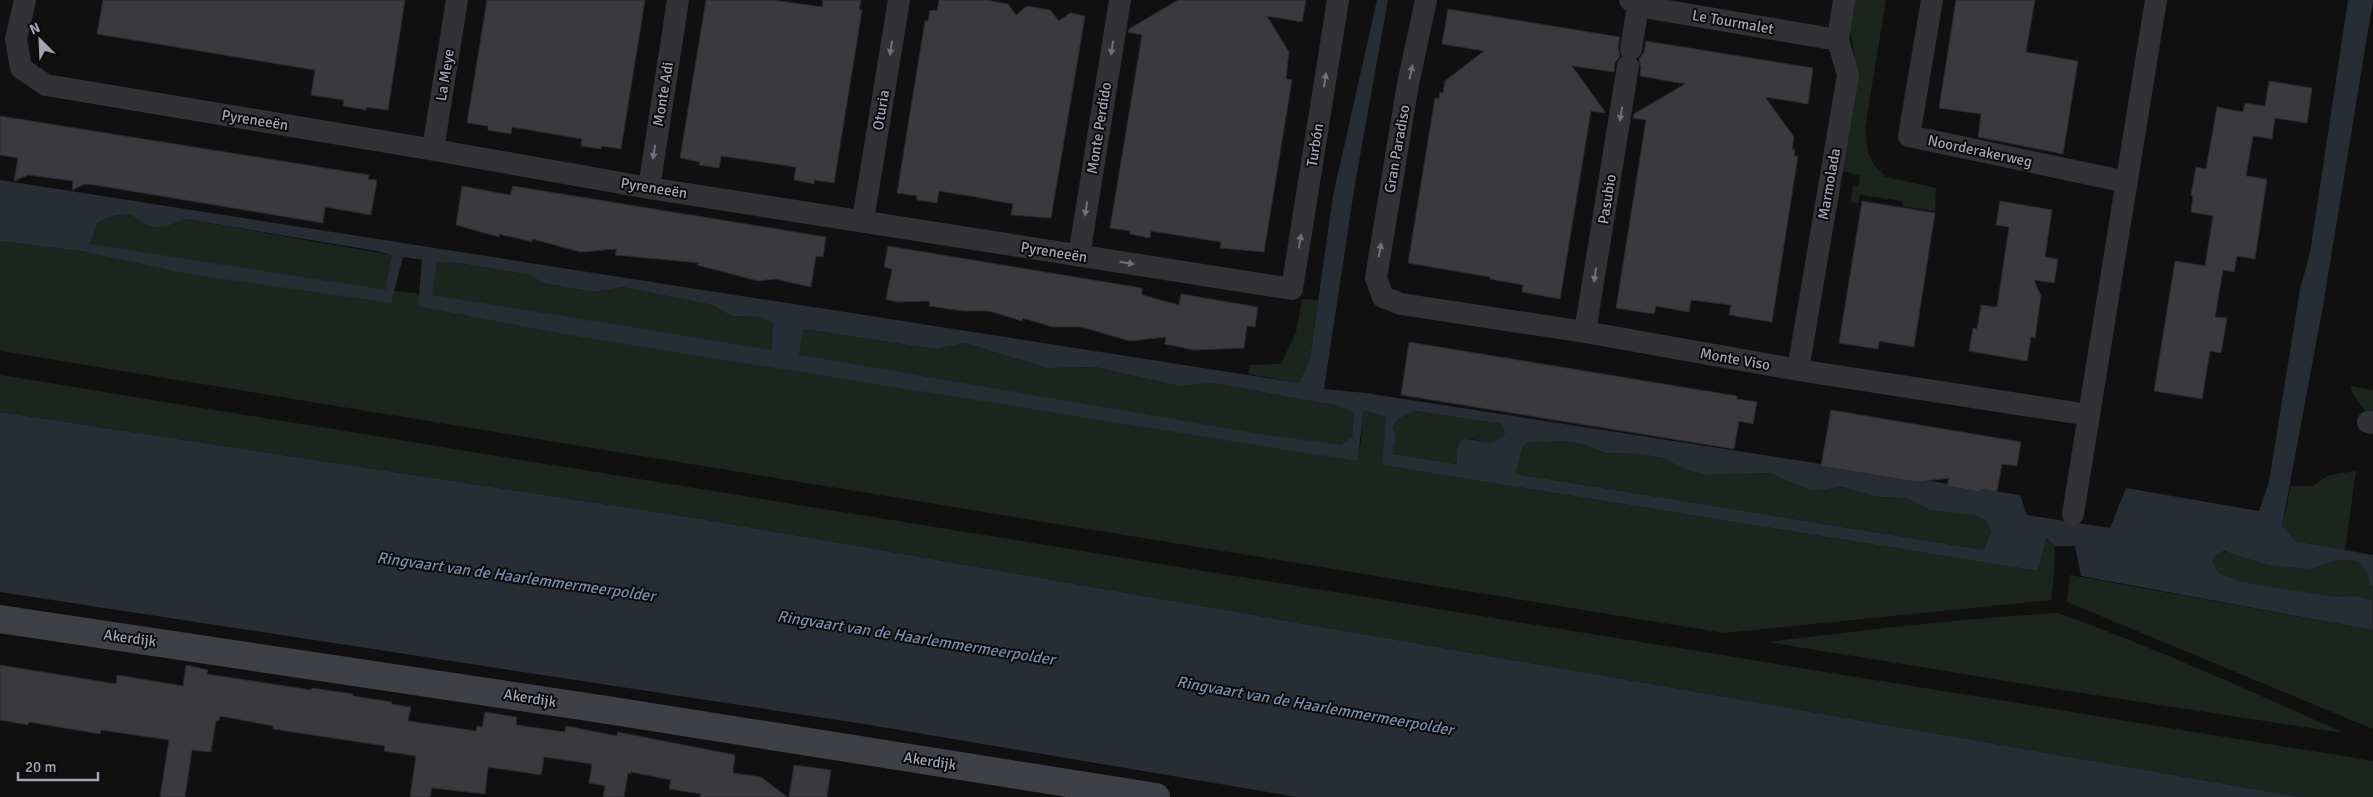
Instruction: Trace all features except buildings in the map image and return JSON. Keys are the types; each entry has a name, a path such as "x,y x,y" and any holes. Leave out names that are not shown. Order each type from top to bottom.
{"street":[{"name":"Pyreneeën","path":"25,0 16,40 21,68 46,86 433,149 649,188 863,220 1292,289"},
{"name":"La Meye","path":"433,149 457,0"},
{"name":"Monte Adi","path":"649,188 678,0"},
{"name":"Oturia","path":"863,220 899,0"},
{"name":"Monte Perdido","path":"1078,256 1120,0"},
{"name":"Turbón","path":"1292,289 1338,0"},
{"name":"Gran Paradiso","path":"1383,297 1376,278 1408,84 1426,0"},
{"name":"Marmolada","path":"1798,370 1848,75 1838,40 1844,0"},
{"name":"Noorderakerweg","path":"1932,0 1909,136 2127,182"},
{"path":"2073,514 2156,0"},
{"name":"Le Tourmalet","path":"1634,3 1838,40"},
{"name":"Pasubio","path":"1585,332 1630,58 1634,3"},
{"name":"Monte Viso","path":"1383,297 1400,304 1585,332 1798,370 2089,415"},
{"name":"Akerdijk","path":"0,619 1057,789 1156,797"}],"shaded area":[{"path":"1854,0 1886,0 1865,128 1868,152 1874,165 1886,177 1936,188 1935,211 1903,206 1902,201 1860,195 1858,203 1851,202 1853,186 1859,187 1860,176 1843,171 1855,57 1849,25"},
{"path":"127,214 145,224 156,227 170,225 185,219 392,255 385,290 431,295 437,263 452,262 530,275 543,283 594,292 623,287 713,305 731,316 761,317 773,323 799,354 804,329 935,349 965,343 1047,368 1095,367 1178,386 1213,383 1339,406 1354,412 1352,437 1342,445 1360,447 1364,411 1386,416 1382,465 2038,571 2045,538 2055,546 2051,600 1724,633 0,351 0,241 87,252 98,222 113,216"},
{"path":"1302,299 1318,300 1310,358 1299,383 1248,374 1250,365 1281,364 1296,332"},
{"path":"0,375 2373,761 2373,797 2300,797 701,519 0,412"},
{"path":"2351,386 2373,390 2373,414 2367,413 2352,393"},
{"path":"1416,411 1502,424 1505,433 1497,441 1490,443 1471,439 1457,449 1458,464 1392,454 1396,438 1393,427 1398,419"},
{"path":"1564,441 1586,445 1605,453 1640,454 1663,458 1684,469 1704,475 1769,473 1812,491 1842,487 1878,497 1907,498 1930,510 1975,515 1986,521 1991,532 1984,550 1516,474 1522,448 1526,443"},
{"path":"2356,471 2345,550 2295,541 2282,527 2291,486 2313,486 2329,475"},
{"path":"2197,549 2331,563 2339,560 2358,561 2367,571 2373,573 2373,614 2191,580"},
{"path":"2070,575 2373,630 2373,729 2067,602"},
{"path":"2058,613 2167,655 2344,733 2055,689 1767,642 1949,621"}],"water":[{"path":"1377,0 1388,0 1355,184 1324,389 1366,393 2020,495 2027,515 2110,528 2126,488 2259,511 2269,482 2300,289 2310,253 2348,0 2373,0 2323,306 2282,526 2295,541 2373,555 2373,585 2370,587 2367,572 2358,561 2339,560 2309,569 2268,565 2224,551 2214,556 2212,562 2218,573 2240,582 2335,597 2356,596 2372,600 2373,630 2081,576 2075,546 2055,546 2046,538 2038,571 1382,465 1386,416 1364,411 1357,461 569,335 418,306 422,260 403,257 391,303 188,274 87,252 0,241 0,180 1299,383 1310,358 1333,196","holes":["127,214 145,224 156,227 170,225 185,219 392,255 385,290 90,244 98,222 113,216","452,262 530,275 543,283 594,292 623,287 713,305 731,316 761,317 773,323 772,350 432,295 437,263","804,329 935,349 965,343 1047,368 1095,367 1179,386 1213,383 1339,406 1354,413 1352,437 1341,445 1266,435 799,355","1416,411 1502,424 1505,433 1500,439 1490,443 1461,440 1457,449 1457,464 1392,454 1396,438 1393,427 1398,419","1564,441 1586,445 1605,453 1640,454 1663,458 1684,469 1705,475 1769,473 1812,491 1842,487 1878,497 1907,498 1930,510 1975,515 1986,521 1991,532 1984,550 1516,474 1522,448 1526,443"]},
{"name":"Ringvaart van de Haarlemmermeerpolder","path":"0,412 701,519 2300,797 1297,797 870,725 0,592"}]}
